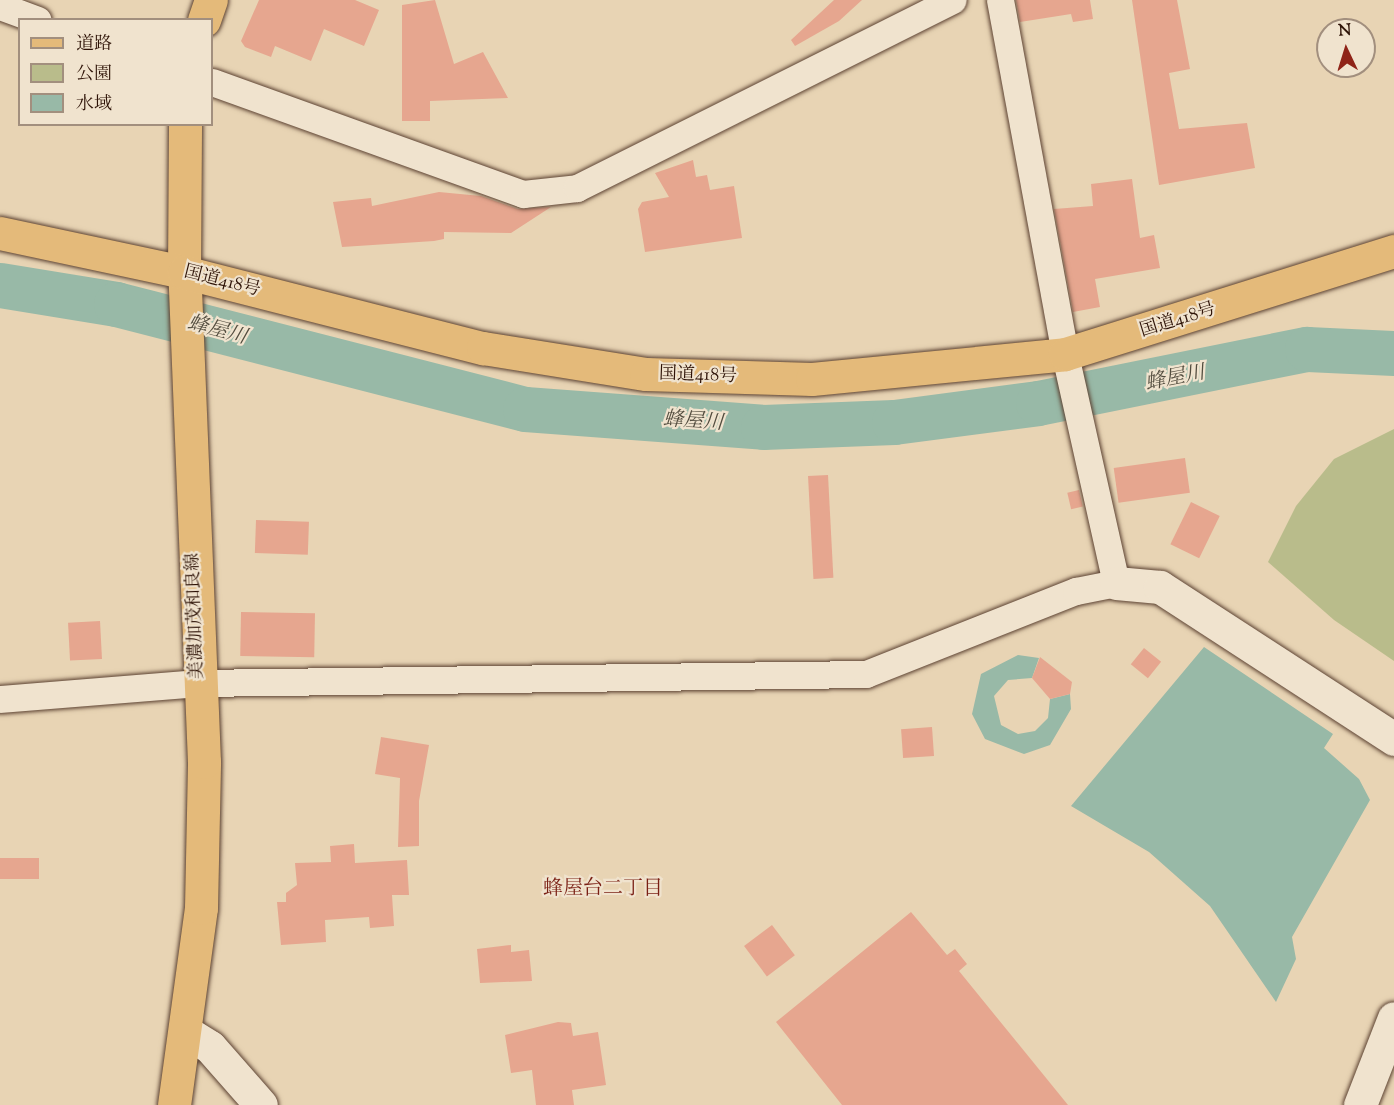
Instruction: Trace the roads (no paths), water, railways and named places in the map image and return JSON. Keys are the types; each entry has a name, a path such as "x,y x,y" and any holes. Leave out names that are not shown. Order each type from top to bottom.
{"main road":[{"path":"205,18 211,0"},
{"name":"美濃加茂和良線","path":"174,1105 186,1032 201,908 204,762 197,683 189,350 184,272 184,126"},
{"name":"国道418号","path":"0,233 184,272 483,348 646,374 812,379 1065,354 1394,251"}],"street":[{"path":"213,82 523,194 587,183 953,0"},
{"path":"1000,0 1065,354 1085,431 1116,583"},
{"path":"0,6 33,18"},
{"path":"0,699 197,683 866,674 1076,591 1116,583 1160,587 1394,739"},
{"path":"1360,1105 1394,1018"},
{"path":"186,1032 210,1047 261,1105"}],"water":[{"path":"1204,647 1333,734 1324,748 1359,779 1370,800 1292,937 1296,959 1276,1002 1210,906 1149,852 1071,806"},
{"path":"1018,655 1039,658 1032,678 1008,680 994,696 1001,725 1018,734 1035,731 1048,718 1050,699 1070,694 1071,709 1050,745 1024,754 985,739 972,714 981,674"}],"waterway":[{"name":"蜂屋川","path":"0,285 116,304 525,409 763,427 894,422 1038,403 1307,349 1394,353"}],"district":[{"name":"蜂屋台二丁目","path":"603,889"}]}
